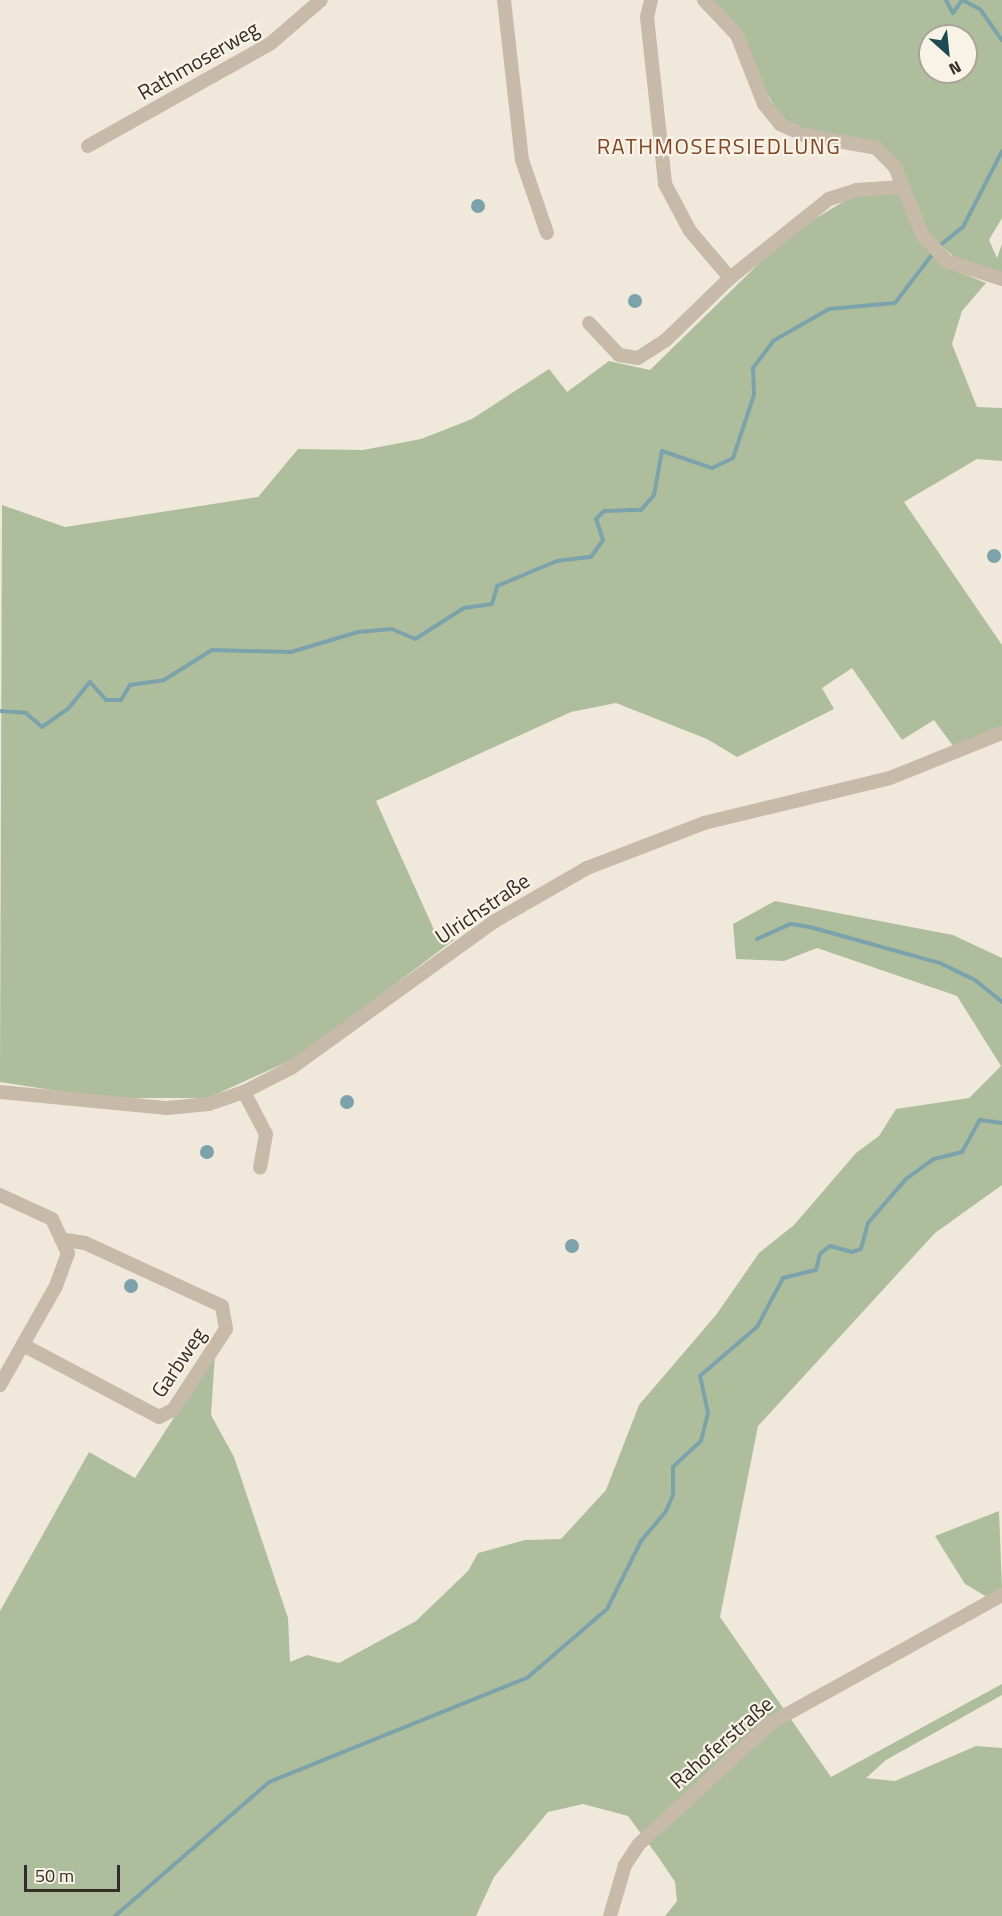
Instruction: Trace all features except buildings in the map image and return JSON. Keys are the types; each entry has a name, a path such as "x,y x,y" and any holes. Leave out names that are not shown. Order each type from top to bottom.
{"street":[{"name":"Rathmoserweg","path":"88,146 270,44 321,0"},
{"path":"504,0 522,159 547,233"},
{"path":"651,0 647,17 665,184 690,231 730,278"},
{"path":"704,0 737,35 764,104 780,124 804,135 867,143 887,157 928,242 946,261 1002,279"},
{"path":"589,323 619,355 638,358 666,339 730,278 829,199 856,190 902,187"},
{"name":"Ulrichstraße","path":"0,1092 167,1108 209,1104 244,1092 291,1068 510,911 587,868 704,823 890,778 1002,733"},
{"path":"244,1092 266,1134 260,1167"},
{"path":"0,1195 40,1210 66,1240 56,1286 0,1385"},
{"name":"Garbweg","path":"23,1345 159,1417 173,1410 226,1329 222,1306 85,1244 66,1240"},
{"name":"Rahoferstraße","path":"610,1916 625,1865 639,1844 755,1736 792,1708 1002,1595"}],"green space":[{"path":"712,0 1002,0 1002,218 989,240 997,258 1002,244 1002,275 958,260 931,238 878,146 803,130 782,119"},
{"path":"901,191 944,266 986,283 962,311 952,344 977,407 1002,408 1002,461 977,459 904,502 1002,645 1002,727 953,746 934,720 902,740 852,668 822,688 834,709 737,757 707,739 616,703 571,712 376,801 440,943 455,939 300,1056 208,1098 103,1098 0,1082 2,505 65,527 258,497 298,449 363,450 421,439 472,419 549,369 567,392 609,361 650,370 788,235 856,194"},
{"path":"775,901 953,935 1002,958 1002,1185 935,1233 758,1426 720,1617 831,1777 1002,1684 1002,1695 886,1760 866,1778 895,1781 976,1746 1002,1748 1002,1916 665,1916 677,1901 675,1882 659,1858 628,1816 583,1804 548,1812 494,1877 476,1916 0,1916 0,1611 89,1452 135,1478 215,1354 211,1415 234,1457 288,1618 290,1662 307,1655 339,1663 416,1621 468,1571 478,1553 525,1540 561,1539 606,1490 639,1405 716,1315 759,1253 794,1225 856,1153 879,1136 896,1109 969,1098 1001,1066 957,996 817,948 784,961 736,959 733,924"},
{"path":"999,1511 1002,1588 987,1597 965,1584 935,1536"}],"water":[{"path":"478,199 483,201 485,206 483,211 478,213 473,211 471,206 473,201"},
{"path":"635,294 640,296 642,301 640,306 635,308 630,306 628,301 630,296"},
{"path":"994,549 999,551 1001,556 999,561 994,563 989,561 987,556 989,551"},
{"path":"347,1095 352,1097 354,1102 352,1107 347,1109 342,1107 340,1102 342,1097"},
{"path":"207,1145 212,1147 214,1152 212,1157 207,1159 202,1157 200,1152 202,1147"},
{"path":"572,1239 577,1241 579,1246 577,1251 572,1253 567,1251 565,1246 567,1241"},
{"path":"131,1279 136,1281 138,1286 136,1291 131,1293 126,1291 124,1286 126,1281"}],"waterway":[{"path":"946,0 953,13 962,0"},
{"path":"962,0 980,9 1002,40"},
{"path":"938,247 963,227 1002,151"},
{"path":"0,711 26,713 42,727 68,709 90,682 106,700 121,700 130,685 164,680 212,650 291,652 358,632 392,629 415,639 464,608 492,604 497,586 557,561 591,557 603,540 596,519 604,511 641,510 654,495 662,451 712,468 733,458 754,395 753,368 773,341 829,309 895,303 934,252"},
{"path":"757,939 791,924 810,927 940,963 975,980 1002,1002"},
{"path":"115,1916 269,1782 527,1678 607,1609 641,1541 666,1511 673,1495 673,1467 701,1441 708,1413 700,1376 757,1327 783,1278 816,1270 820,1254 830,1246 852,1252 861,1249 868,1223 906,1179 934,1159 962,1152 980,1120 1002,1123"}],"district":[{"name":"RATHMOSERSIEDLUNG","path":"719,147"}]}
